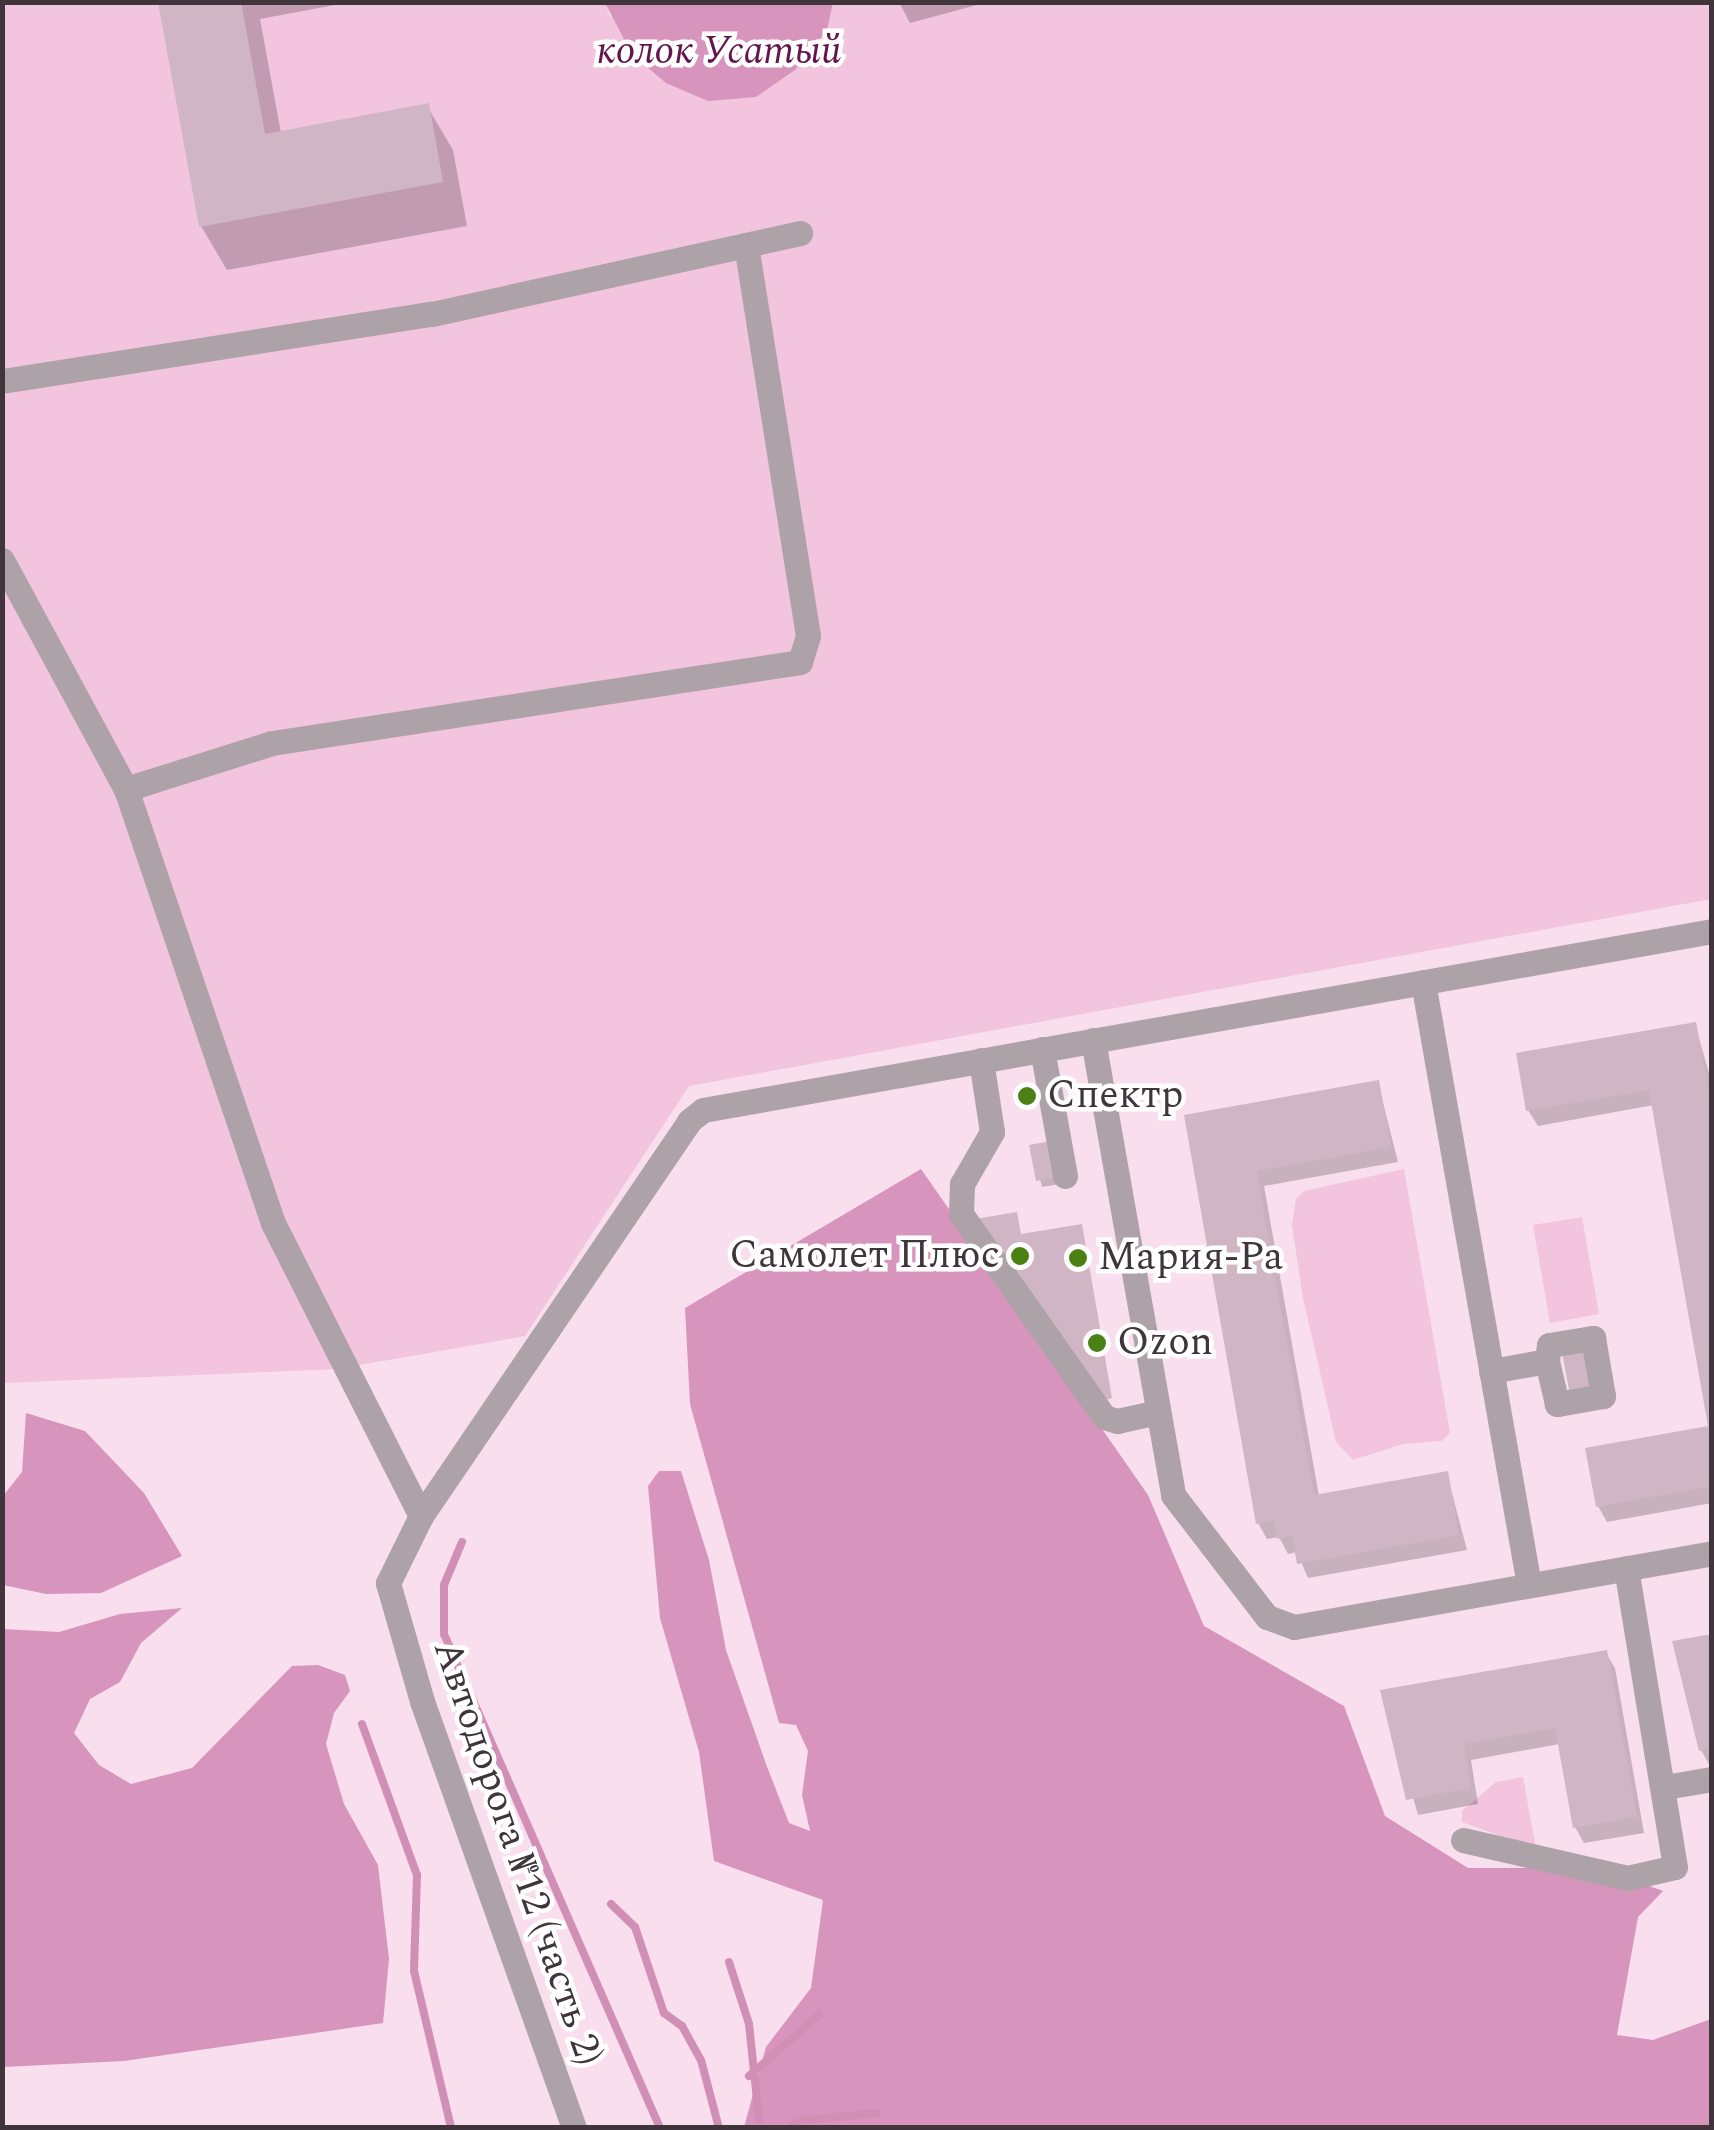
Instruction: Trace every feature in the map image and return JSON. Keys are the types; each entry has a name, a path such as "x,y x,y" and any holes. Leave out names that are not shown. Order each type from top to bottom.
{"street":[{"path":"2,381 432,314 800,233"},
{"path":"126,789 272,743 800,662 808,636 746,245"},
{"path":"2,560 126,789 274,1222 421,1516 676,1136 703,1110 1712,930"},
{"path":"1423,982 1529,1585"},
{"path":"1093,1040 1176,1506 1280,1626 1712,1553"},
{"path":"1042,1049 1065,1176"},
{"path":"982,1060 994,1118 986,1146 962,1184 959,1204 968,1227 1104,1417 1117,1421 1158,1412"},
{"path":"1491,1371 1547,1361"},
{"name":"Автодорога №12 (часть 2)","path":"421,1516 394,1566 390,1602 574,2128"},
{"path":"1463,1840 1624,1877 1669,1870 1677,1859 1626,1568"},
{"path":"1665,1787 1712,1779"}],"green space":[{"name":"колок Усатый","path":"605,2 833,3 827,30 795,70 756,97 708,101 666,83 632,54"},
{"path":"2,3 605,3 610,17 827,30 833,3 1711,3 1711,899 689,1086 525,1336 337,1369 3,1383"},
{"path":"921,1169 1148,1495 1204,1626 1344,1706 1385,1816 1468,1868 1552,1868 1627,1878 1663,1891 1638,1917 1617,2035 1653,2040 1711,2019 1711,2127 744,2127 766,2047 811,1988 823,1900 714,1861 699,1752 660,1618 648,1486 659,1471 681,1471 709,1560 726,1650 766,1764 789,1823 810,1831 802,1795 808,1751 796,1725 779,1723 690,1404 685,1308"},
{"path":"1404,1169 1450,1433 1442,1441 1403,1444 1353,1460 1336,1442 1303,1298 1292,1225 1296,1199 1304,1191"},
{"path":"1582,1217 1599,1314 1550,1323 1533,1225"},
{"path":"26,1413 85,1431 144,1493 182,1556 101,1593 46,1594 3,1585 3,1496 22,1472"},
{"path":"182,1608 141,1643 120,1682 90,1699 74,1733 99,1765 131,1784 192,1768 292,1666 318,1665 345,1675 350,1691 334,1713 326,1744 344,1804 378,1865 389,1959 383,2023 124,2061 3,2067 3,1629 59,1632 120,1614"},
{"path":"1523,1777 1536,1849 1462,1822 1462,1811 1496,1782"}],"building":[{"path":"158,2 241,2 265,134 429,103 443,182 199,227"},
{"path":"1696,1022 1712,1109 1712,1486 1596,1507 1585,1448 1708,1426 1649,1090 1526,1111 1516,1053"},
{"path":"1379,1080 1391,1147 1257,1171 1268,1238 1314,1495 1448,1471 1459,1535 1297,1564 1292,1536 1277,1539 1274,1521 1256,1524 1184,1115"},
{"path":"1051,1141 1057,1177 1036,1181 1029,1145"},
{"path":"1017,1212 1021,1234 1082,1224 1112,1398 1106,1400 975,1219"},
{"path":"1591,1348 1598,1390 1570,1395 1562,1353"},
{"path":"1712,1634 1712,1749 1699,1751 1672,1641"},
{"path":"1607,1650 1637,1817 1573,1828 1555,1728 1464,1744 1471,1788 1406,1800 1380,1690"}],"waterway":[{"path":"462,1542 444,1585 444,1634 660,2128"},
{"path":"362,1724 417,1875 414,1971 451,2128"},
{"path":"611,1904 635,1927 664,2013 682,2026 701,2060 719,2128"},
{"path":"729,1962 749,2024 760,2128"},
{"path":"749,2076 819,2015"},
{"path":"791,2128 797,2121 877,2113"}],"place":[{"name":"Спектр","path":"1027,1096"},
{"name":"Самолет Плюс","path":"1020,1256"},
{"name":"Мария-Ра","path":"1078,1258"},
{"name":"Ozon","path":"1097,1343"}]}
